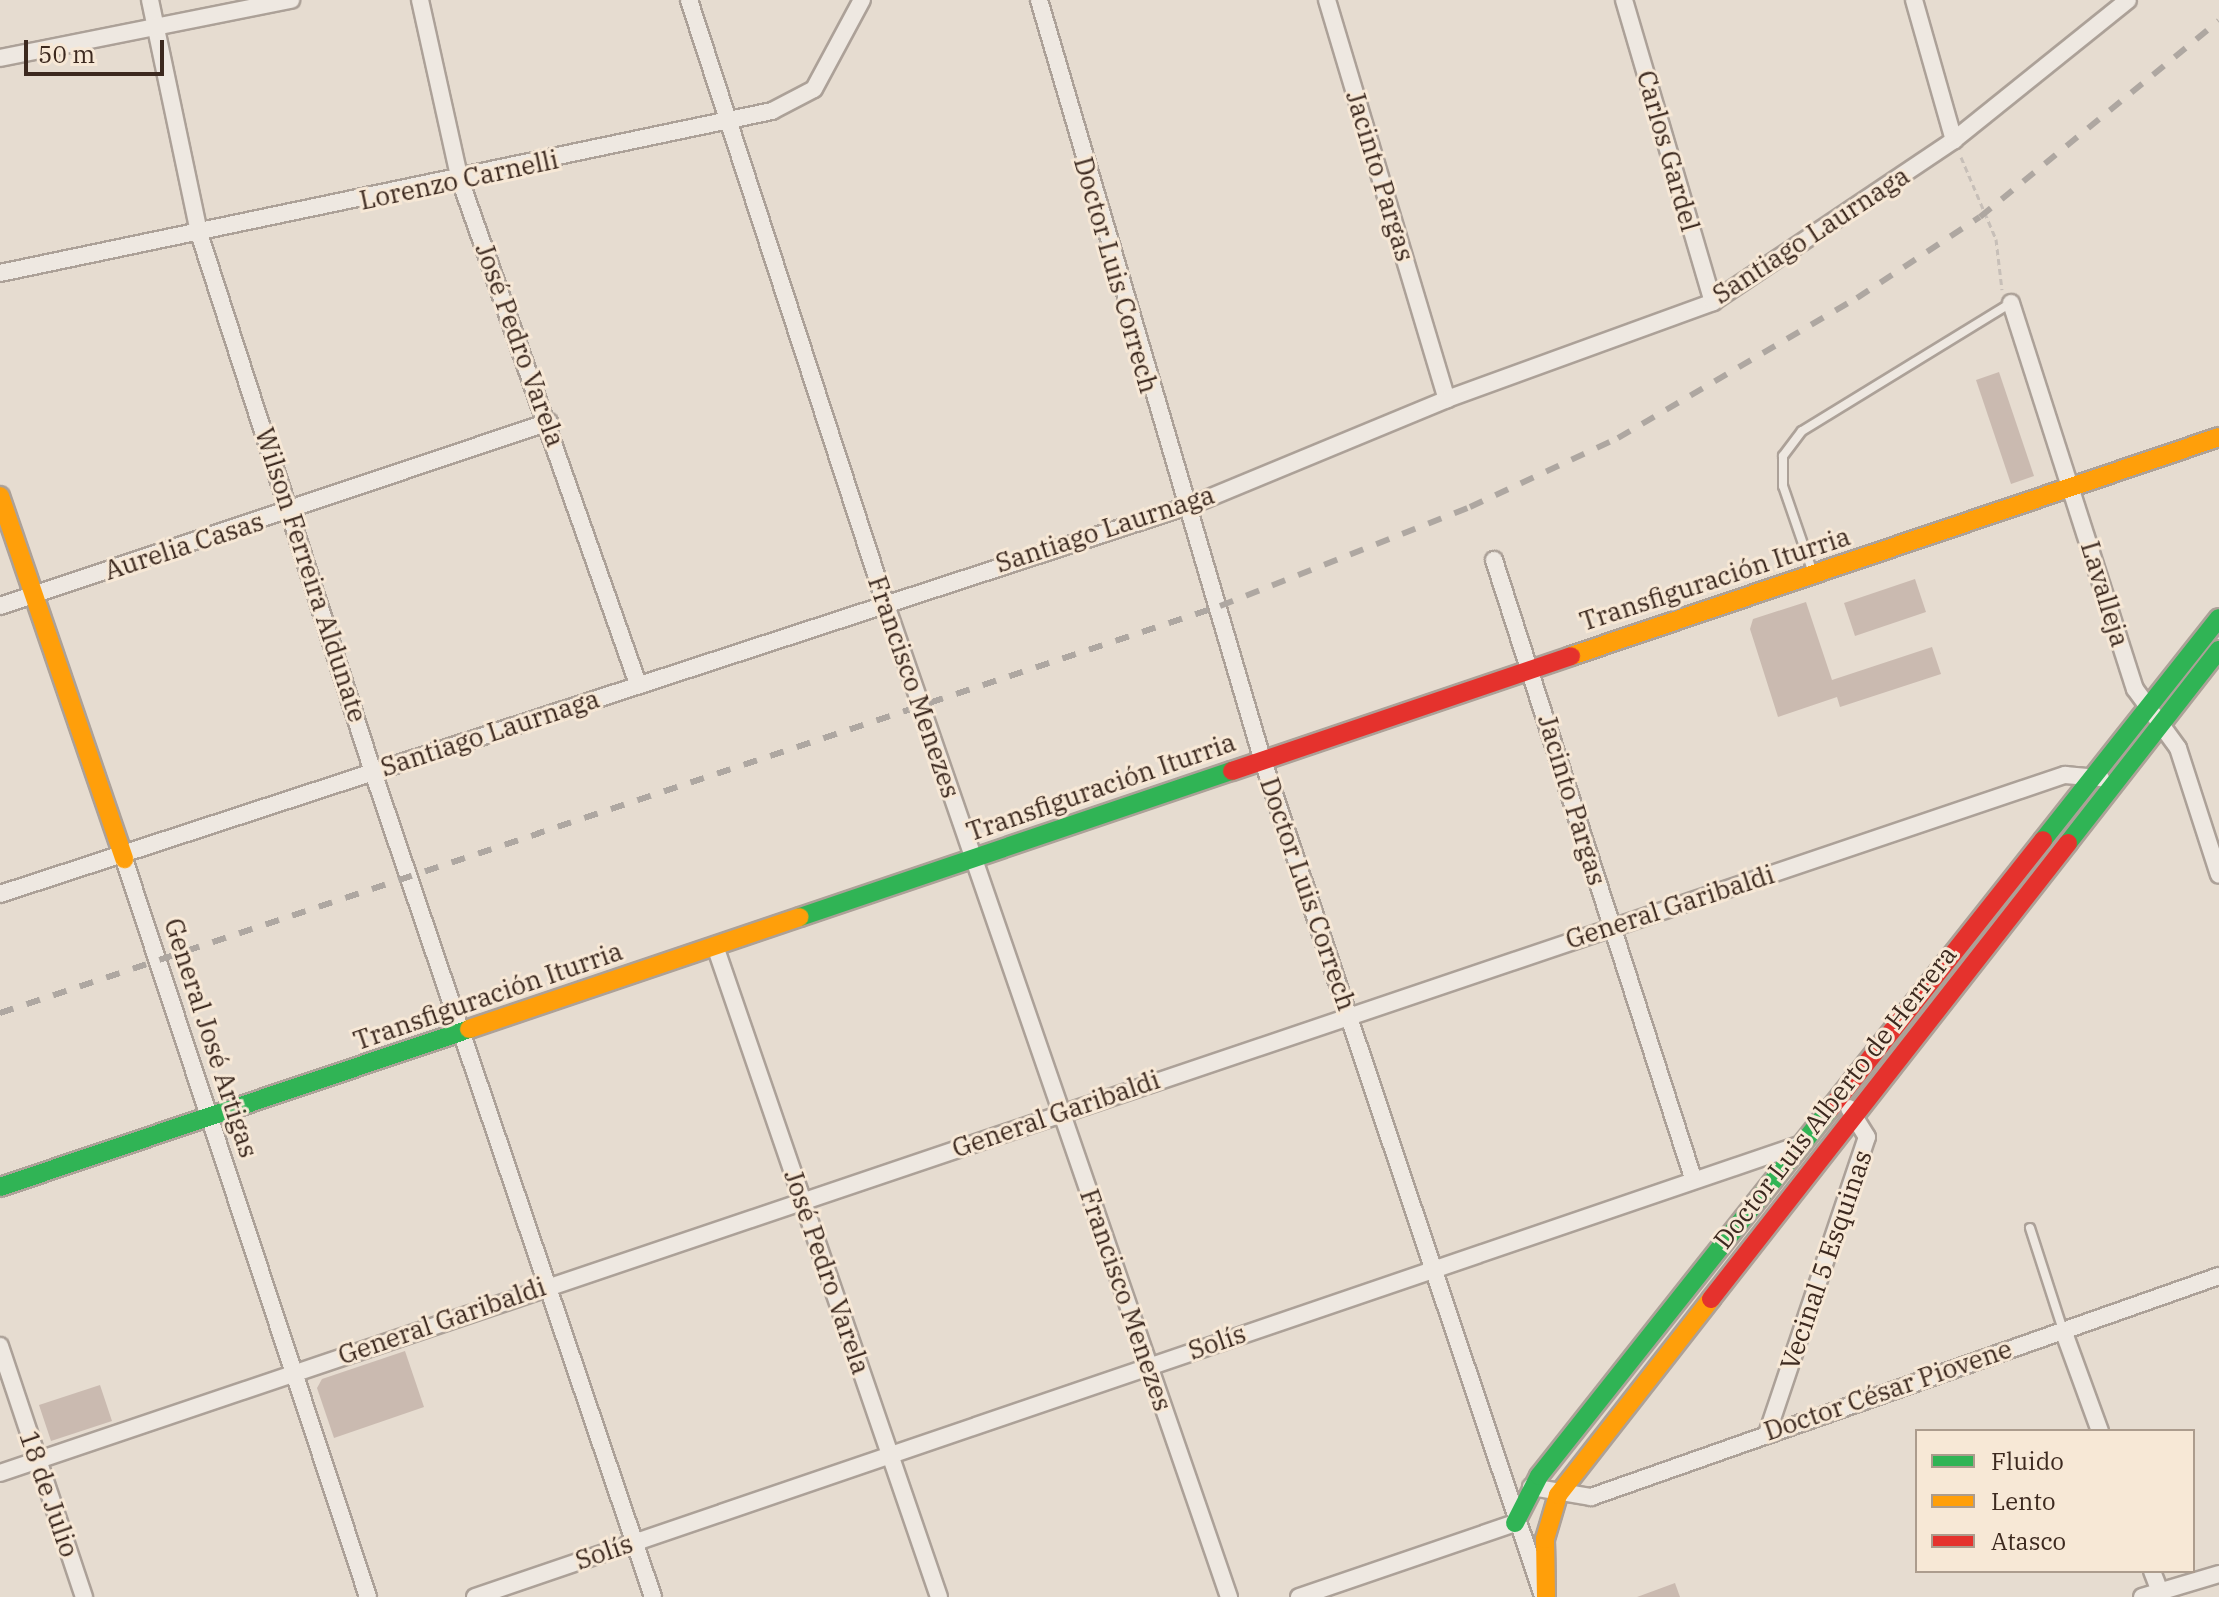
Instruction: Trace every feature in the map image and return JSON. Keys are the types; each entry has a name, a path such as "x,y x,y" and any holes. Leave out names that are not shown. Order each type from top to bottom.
{"street":[{"name":"Wilson Ferreira Aldunate","path":"150,0 199,233 292,510 373,772 653,1597"},
{"path":"0,58 291,0"},
{"name":"José Pedro Varela","path":"420,0 460,180 549,422 638,684"},
{"name":"Francisco Menezes","path":"689,0 725,125 884,599 1229,1597"},
{"name":"Lorenzo Carnelli","path":"0,273 725,125 814,89 862,0"},
{"name":"Doctor Luis Correch","path":"1039,0 1262,758 1434,1267 1515,1523 1545,1597"},
{"name":"Jacinto Pargas","path":"1327,0 1447,399"},
{"name":"Carlos Gardel","path":"1624,0 1713,302"},
{"path":"1914,0 1954,140"},
{"name":"Santiago Laurnaga","path":"0,894 124,859 884,599 1186,506 1447,399 1713,302 1954,140 2128,0"},
{"name":"Lavalleja","path":"2011,303 2147,707 2178,748 2219,875"},
{"name":"Aurelia Casas","path":"0,606 549,422"},
{"name":"Transfiguración Iturria","path":"0,1187 1530,667 2219,437"},
{"name":"General José Artigas","path":"0,496 124,859 368,1597"},
{"name":"Jacinto Pargas","path":"1494,560 1693,1178"},
{"name":"Doctor Luis Alberto de Herrera","path":"1515,1523 1531,1487 2219,618"},
{"name":"Doctor Luis Alberto de Herrera","path":"1545,1597 1545,1539 1558,1495 2219,650"},
{"path":"2095,773 2111,786"},
{"name":"General Garibaldi","path":"0,1473 1348,1014 2065,775 2095,773"},
{"name":"José Pedro Varela","path":"715,946 892,1453 939,1597"},
{"name":"Vecinal 5 Esquinas","path":"1768,1431 1867,1137 1856,1112 1837,1099"},
{"path":"1802,1144 1822,1154"},
{"name":"Solís","path":"475,1597 1693,1178 1802,1144"},
{"name":"Doctor César Piovene","path":"1531,1487 1558,1495 1591,1497 1768,1431 2219,1276"},
{"path":"2063,1330 2099,1429"},
{"name":"18 de Julio","path":"0,1346 84,1597"},
{"path":"1299,1597 1515,1523 1545,1539"},
{"path":"2153,1573 2161,1594"},
{"path":"2142,1597 2161,1594 2219,1574"}],"lane":[{"path":"1814,574 1783,486 1783,456 1802,431 2011,303"},
{"path":"2030,1228 2063,1330"}],"path":[{"path":"1954,140 1977,183 1980,217 1996,239 1998,284 2011,303"}],"building":[{"path":"1999,372 2034,476 2011,484 1976,380"},
{"path":"1915,579 1926,612 1855,636 1844,603"},
{"path":"1806,602 1832,680 1932,647 1941,674 1840,707 1837,697 1778,717 1750,629 1753,619"},
{"path":"405,1351 424,1407 334,1438 317,1388 322,1379"},
{"path":"100,1385 112,1421 51,1441 39,1405"},
{"path":"1675,1583 1680,1597 1637,1597"}],"railway":[{"path":"0,1013 1220,606 1470,507 1618,438 1857,298 1980,217 2219,21"}],"traffic: fast":[{"path":"2043,840 2219,618"},
{"path":"2068,843 2219,650"},
{"path":"800,917 1232,771"},
{"path":"0,1187 469,1029"},
{"path":"1515,1523 1539,1476 1830,1109"}],"traffic: slow":[{"path":"1571,656 2219,437"},
{"path":"0,496 124,859"},
{"path":"469,1029 800,917"},
{"path":"1546,1597 1545,1539 1558,1495 1711,1299"}],"traffic: jam":[{"path":"1232,771 1571,656"},
{"path":"1830,1109 2043,840"},
{"path":"1711,1299 2068,843"}]}
